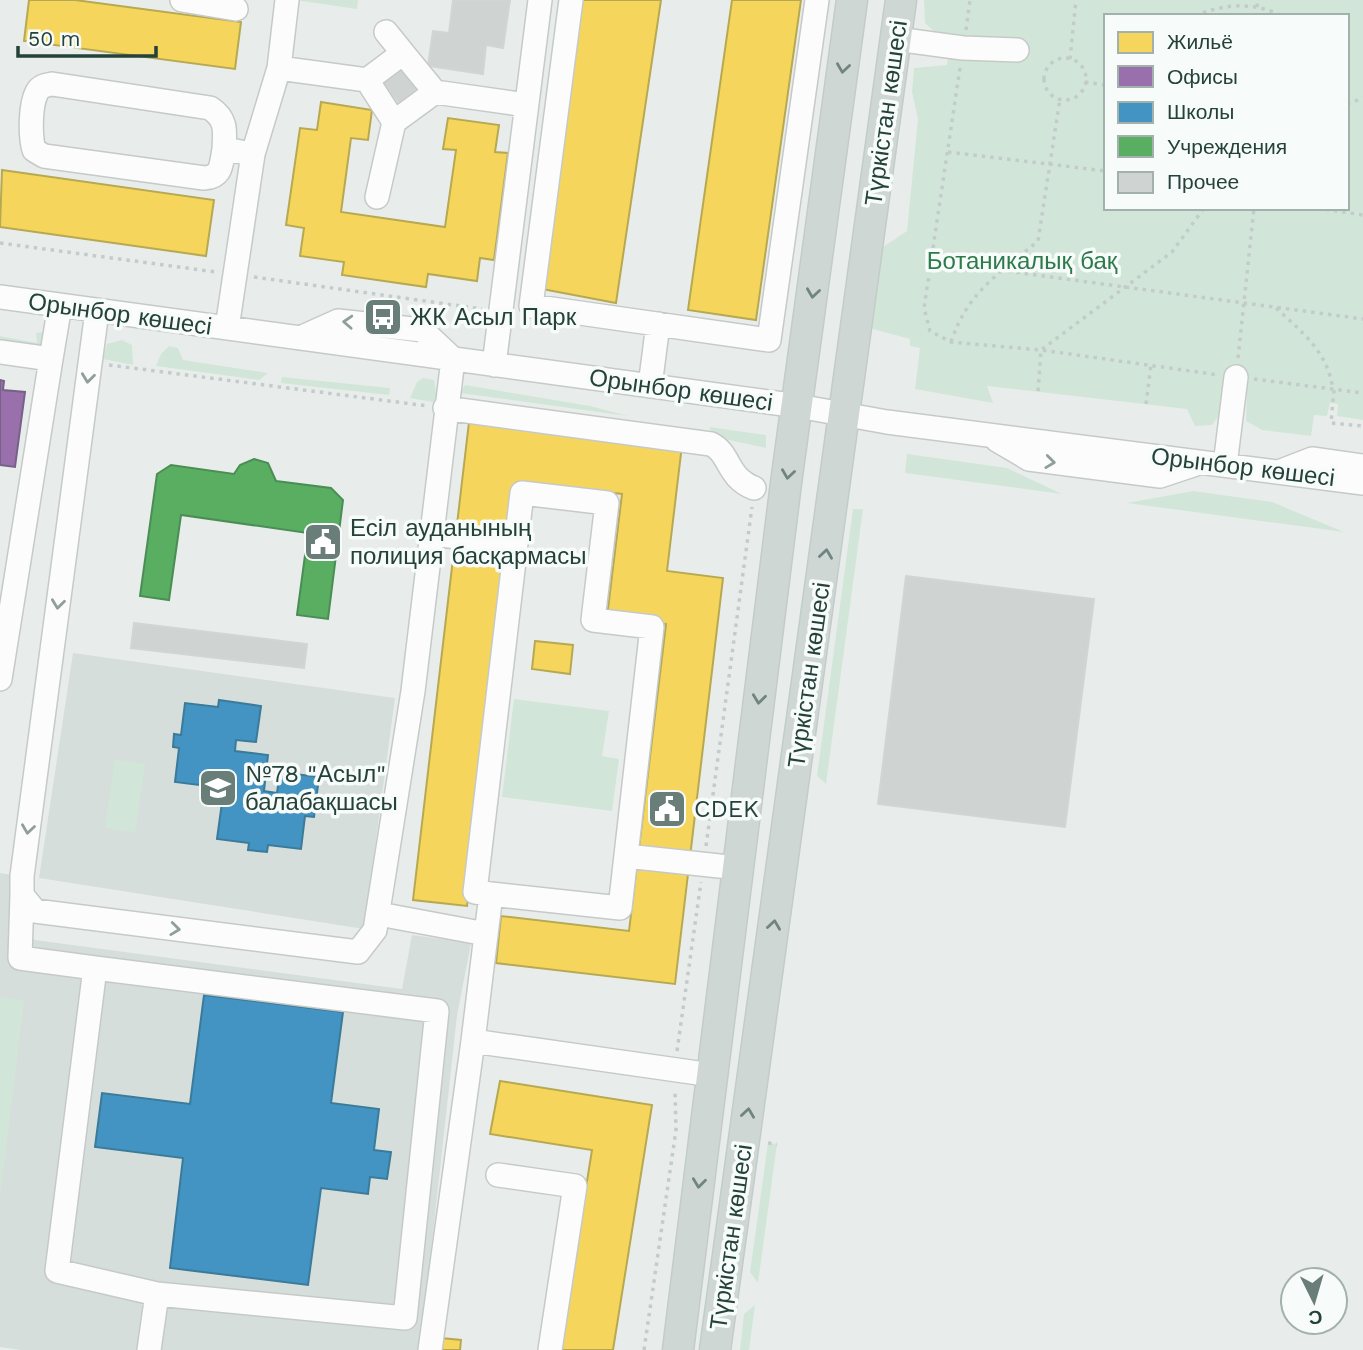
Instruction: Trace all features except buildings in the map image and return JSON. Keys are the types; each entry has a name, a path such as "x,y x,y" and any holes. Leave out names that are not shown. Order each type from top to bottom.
{"main road":[{"name":"Түркістан көшесі","path":"715,1350 901,0"},
{"name":"Түркістан көшесі","path":"678,1350 850,14"}],"street":[{"path":"182,0 236,9"},
{"path":"227,328 253,154 279,68 287,0"},
{"path":"494,365 540,0"},
{"path":"571,0 531,306 769,340 815,11 850,14"},
{"path":"386,32 435,92 526,105"},
{"path":"896,39 963,48 1017,50"},
{"path":"279,68 367,80 403,53"},
{"path":"367,80 394,122"},
{"path":"52,84 210,108 221,115 225,128 224,149 219,172 213,178 44,156 34,150 31,139 36,93 42,86 52,84"},
{"path":"377,197 394,122 435,92"},
{"path":"224,149 253,154"},
{"name":"Орынбор көшесі","path":"0,297 798,406 989,435 1363,483"},
{"path":"0,679 3,644 60,305"},
{"path":"95,968 57,1271 157,1294 405,1318 437,1011 20,958 22,895 97,311"},
{"path":"650,386 658,324"},
{"path":"0,352 51,359"},
{"path":"22,895 35,911 358,952 376,930 413,691 441,407 453,359"},
{"path":"1225,465 1236,377"},
{"path":"441,407 711,444 718,447 740,482 754,488"},
{"path":"1278,472 1312,459 1363,466"},
{"path":"522,493 607,503 593,620 652,627 626,856 620,908 475,892 522,493"},
{"path":"430,534 516,543"},
{"path":"626,856 738,868"},
{"path":"430,1350 491,894"},
{"path":"379,914 486,934"},
{"path":"472,1041 712,1076"},
{"path":"498,1175 575,1186 550,1350"},
{"path":"149,1350 157,1294"}],"path":[{"path":"970,0 924,308 930,331 951,342 1041,350 1363,393"},
{"path":"1070,59 1076,0"},
{"path":"1211,9 1213,0"},
{"path":"1257,7 1258,0"},
{"path":"1200,14 1228,6 1257,7 1276,14"},
{"path":"1070,59 1082,66 1086,82 1077,96 1060,99 1047,89 1045,76 1056,60 1070,59"},
{"path":"1086,82 1104,85"},
{"path":"951,342 959,320 973,297 1038,241 1060,99"},
{"path":"947,152 1104,171"},
{"path":"1038,391 1041,350 1172,252 1203,210"},
{"path":"1236,377 1254,210"},
{"path":"1330,210 1363,215"},
{"path":"931,260 1363,319"},
{"path":"1273,306 1321,352 1330,371 1334,390 1331,423 1363,426"},
{"path":"90,362 441,407"},
{"path":"1146,404 1151,365"},
{"path":"644,1350 676,1130 675,1070 754,488"},
{"path":"768,1143 777,1144"}],"shaded area":[{"name":"№78 \"Асыл\" балабақшасы","path":"73,653 395,698 364,929 39,878"},
{"path":"0,873 13,875 10,918 35,940 402,989 412,935 471,943 457,1016 420,1350 21,1350 0,1347"}],"green space":[{"path":"295,0 358,0 357,9"},
{"name":"Ботаникалық бақ","path":"924,0 1363,0 1363,420 1337,416 1338,404 1330,403 1327,416 1314,415 1311,436 1262,430 1246,421 1247,391 1227,389 1224,409 1212,425 1195,426 1187,409 987,386 993,403 915,389 920,348 910,346 910,339 869,328 880,249 907,231 918,119 912,92 914,68 947,65 951,36 937,34 925,23"},
{"path":"43,332 47,340 45,353 0,346 0,336 37,343 36,333"},
{"path":"122,340 132,345 133,365 103,359 107,344"},
{"path":"169,346 178,348 183,360 268,373 259,380 156,366 161,354"},
{"path":"282,377 390,388 389,395 281,383"},
{"path":"423,378 434,380 438,403 410,398 417,382"},
{"path":"465,385 590,406 628,416 460,393"},
{"path":"709,427 766,435 766,448 715,437"},
{"path":"907,454 1007,468 1062,494 905,473"},
{"path":"1193,491 1272,502 1344,532 1127,503"},
{"path":"853,509 863,509 826,784 817,776"},
{"path":"514,699 609,711 602,756 619,759 612,811 502,797"},
{"path":"115,760 145,764 135,832 105,828"},
{"path":"0,997 24,1000 0,1197"},
{"path":"768,1143 777,1144 758,1283 750,1272"},
{"path":"755,1305 749,1350 740,1350 744,1314"}],"place":[{"name":"ЖК Асыл Парк","path":"383,317"},
{"name":"Есіл ауданының полиция басқармасы","path":"323,542"},
{"name":"№78 \"Асыл\" балабақшасы","path":"218,788"},
{"name":"CDEK","path":"667,809"}]}
